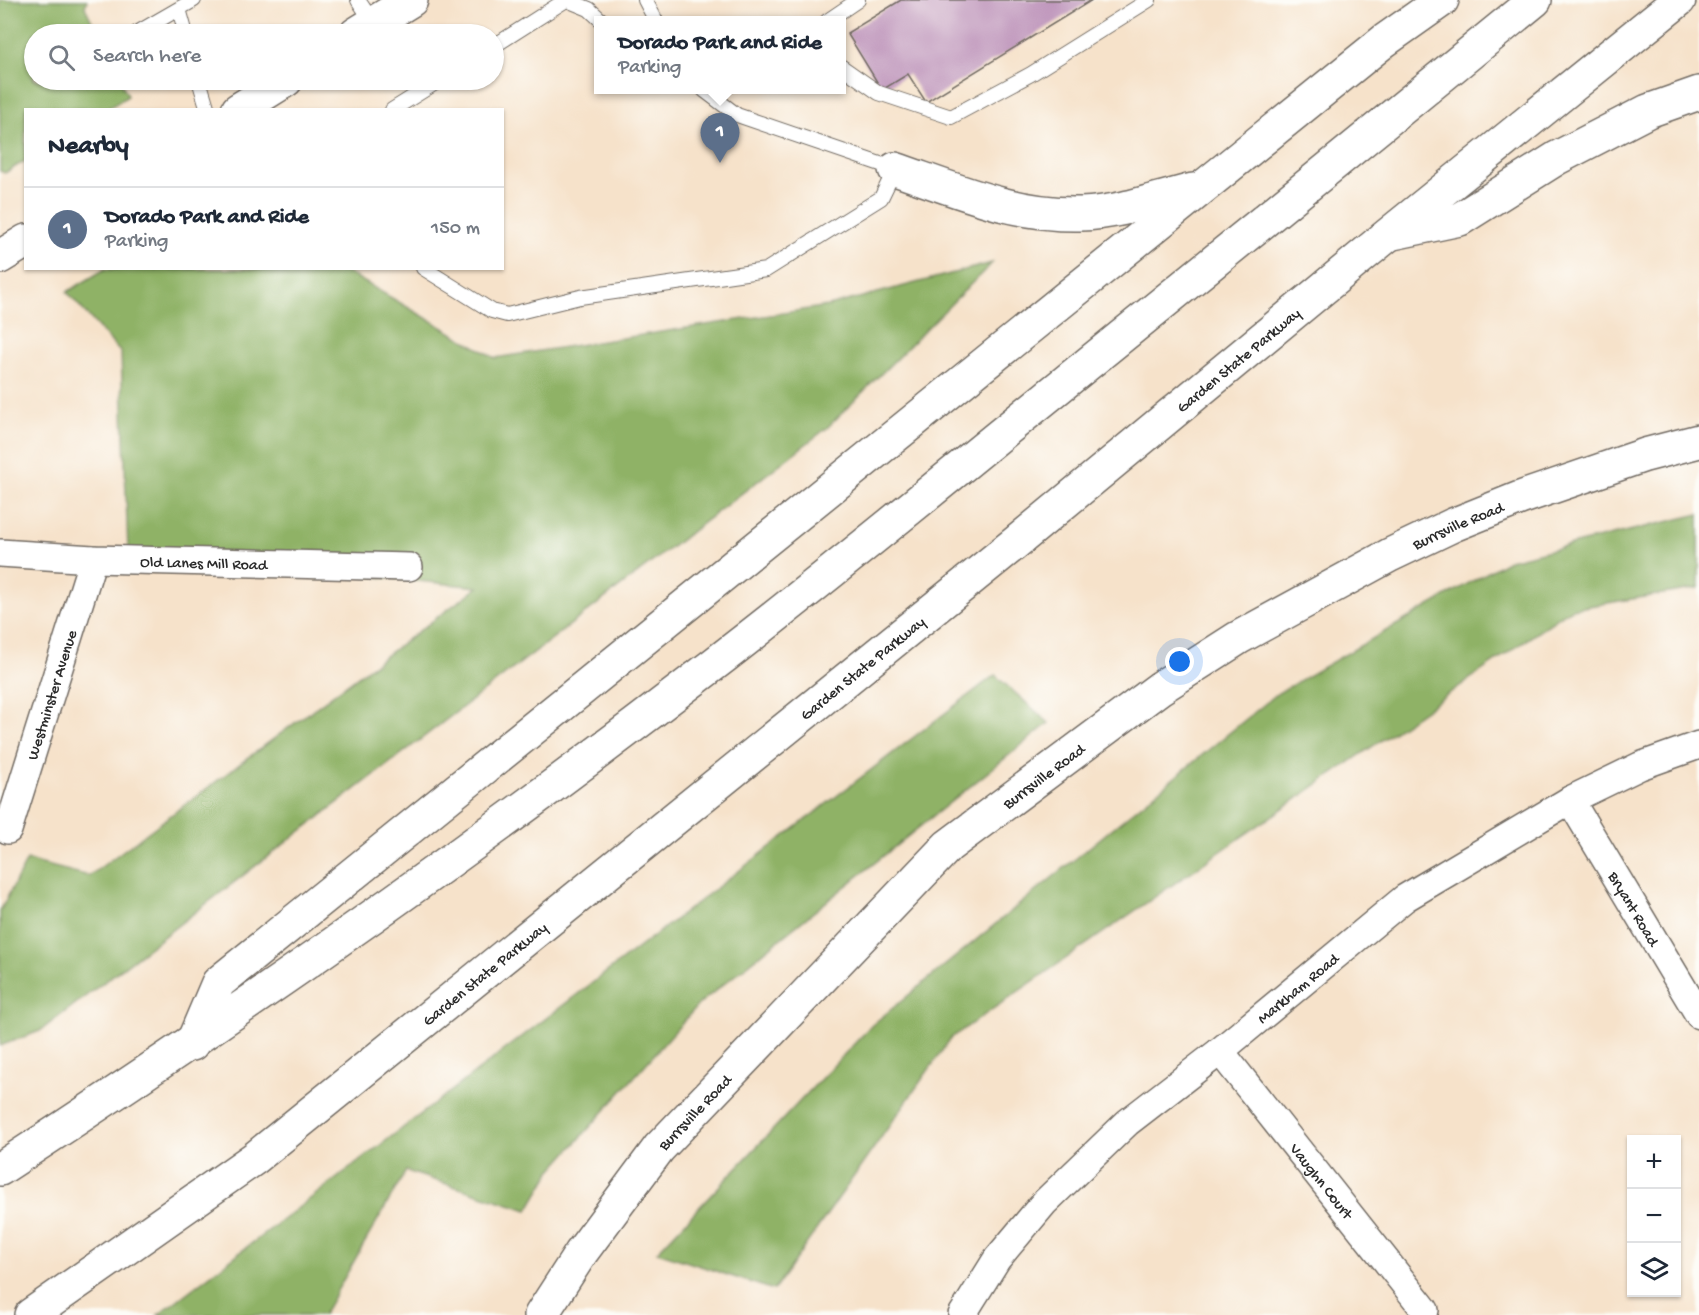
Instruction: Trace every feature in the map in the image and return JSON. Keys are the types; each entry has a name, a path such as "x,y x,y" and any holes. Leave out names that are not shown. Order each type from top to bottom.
{"main road":[{"path":"363,19 411,0"},
{"path":"1384,41 1408,0"},
{"path":"192,1044 218,983 1384,41 1442,0"},
{"path":"0,1169 192,1044 463,851 714,664 860,549 1535,0"},
{"name":"Garden State Parkway","path":"31,1315 255,1158 1014,544 1389,234 1679,0"},
{"path":"241,108 270,90"},
{"path":"1389,234 1460,219 1557,158 1648,111 1699,93"},
{"path":"895,169 994,203 1035,212 1083,214 1204,187"},
{"path":"0,257 24,243"},
{"name":"Burrsville Road","path":"542,1315 581,1253 659,1148 948,846 1160,688 1238,638 1390,555 1453,525 1520,498 1645,455 1699,441"}],"street":[{"name":"Old Lanes Mill Road","path":"0,553 93,559 409,567"},
{"name":"Westminster Avenue","path":"8,830 93,559"},
{"name":"Markham Road","path":"963,1315 997,1259 1044,1203 1128,1122 1220,1051 1405,898 1570,801 1640,766 1699,745"},
{"name":"Bryant Road","path":"1570,801 1699,1016"},
{"name":"Vaughn Court","path":"1220,1051 1425,1310"}],"lane":[{"path":"153,24 194,0"},
{"path":"504,40 566,0 589,9 597,16"},
{"path":"645,0 653,16"},
{"path":"834,16 858,0"},
{"path":"846,70 879,93 951,117 1031,74 1149,0"},
{"path":"179,9 183,24"},
{"path":"202,90 207,108"},
{"path":"395,108 424,90"},
{"path":"426,270 492,311 507,315 580,297 766,270 881,198 895,169 737,115 714,94"}],"green space":[{"path":"0,0 87,0 85,7 93,24 24,24 24,90 125,90 128,96 109,108 24,108 24,162 5,173 0,171"},
{"path":"992,263 827,428 40,1031 0,1046 0,911 27,860 89,876 478,587 128,552 121,353 67,292 103,270 344,270 495,358 828,306"},
{"path":"1699,514 1699,588 1571,609 951,1038 774,1290 657,1252 872,1025 1278,693 1509,560"},
{"path":"995,675 1049,723 699,1004 551,1171 528,1210 406,1171 323,1315 158,1315"}],"building":[{"path":"901,0 1092,0 926,102 908,74 882,90 847,33"}],"place":[{"name":"Dorado Park and Ride","path":"720,163"}]}
